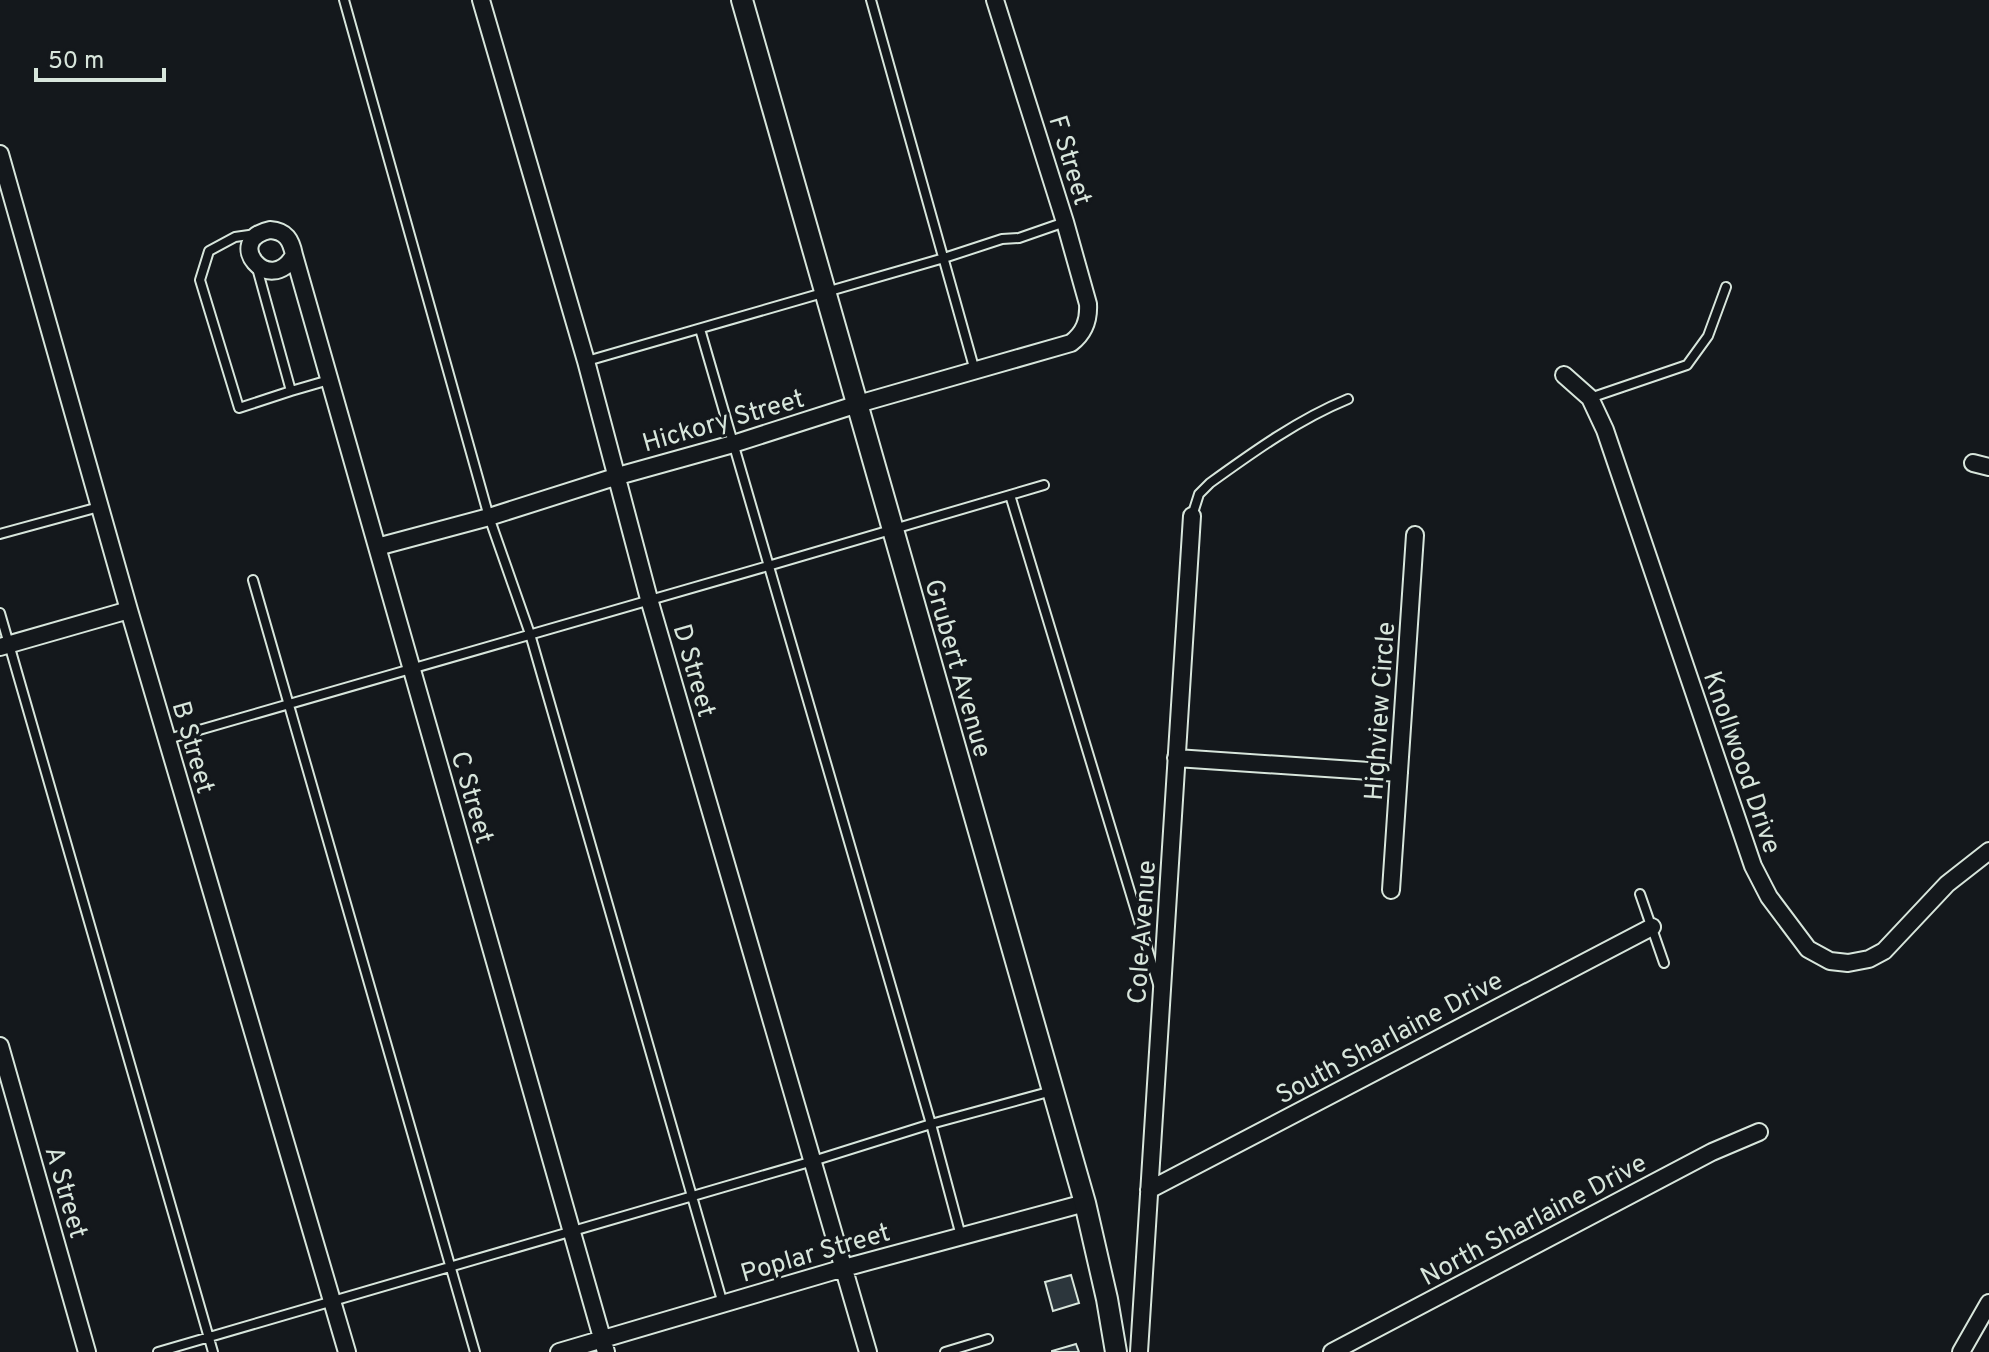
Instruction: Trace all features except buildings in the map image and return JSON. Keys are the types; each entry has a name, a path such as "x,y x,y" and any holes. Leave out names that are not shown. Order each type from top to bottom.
{"street":[{"name":"D Street","path":"481,0 586,361 649,599 868,1352"},
{"name":"Grubert Avenue","path":"742,0 1085,1203 1116,1352"},
{"name":"F Street","path":"995,0 1088,304 1088,319 1081,335"},
{"name":"B Street","path":"0,154 129,610 347,1352"},
{"path":"270,230 284,234 291,241 294,255 288,264 275,270 265,270 251,258 250,247 257,234 270,230"},
{"name":"C Street","path":"294,255 605,1346"},
{"name":"Hickory Street","path":"377,547 489,517 858,404 1071,343 1081,335"},
{"name":"Knollwood Drive","path":"1564,375 1590,398 1605,430 1753,866 1769,897 1799,939 1810,951 1830,961 1848,963 1869,959 1888,947 1947,884 1989,851"},
{"name":"Cole Avenue","path":"1139,1352 1192,516"},
{"name":"Highview Circle","path":"1391,890 1415,535"},
{"path":"5,646 129,610"},
{"path":"1176,758 1399,773"},
{"name":"South Sharlaine Drive","path":"1149,1190 1652,927"},
{"name":"A Street","path":"0,1046 87,1352"},
{"name":"North Sharlaine Drive","path":"1332,1352 1712,1152 1759,1132"},
{"name":"Poplar Street","path":"559,1352 605,1346 723,1304 1085,1203"},
{"path":"1961,1352 1989,1303"}],"lane":[{"path":"344,0 489,517 530,634 723,1304"},
{"path":"871,0 975,371"},
{"path":"586,361 1002,239 1019,238 1065,222"},
{"path":"257,234 235,237 209,251 200,280 239,408 329,380"},
{"path":"257,265 291,391"},
{"path":"1590,398 1687,365 1708,336 1726,287"},
{"path":"700,329 961,1236"},
{"path":"1192,516 1199,494 1210,483 1289,430 1348,399"},
{"path":"167,739 1044,485"},
{"path":"1010,495 1161,992"},
{"path":"0,534 100,507"},
{"path":"253,580 475,1352"},
{"path":"0,613 5,646 213,1352"},
{"path":"1640,894 1664,963"},
{"path":"158,1352 931,1124 1053,1091"},
{"path":"945,1352 988,1339"}]}
